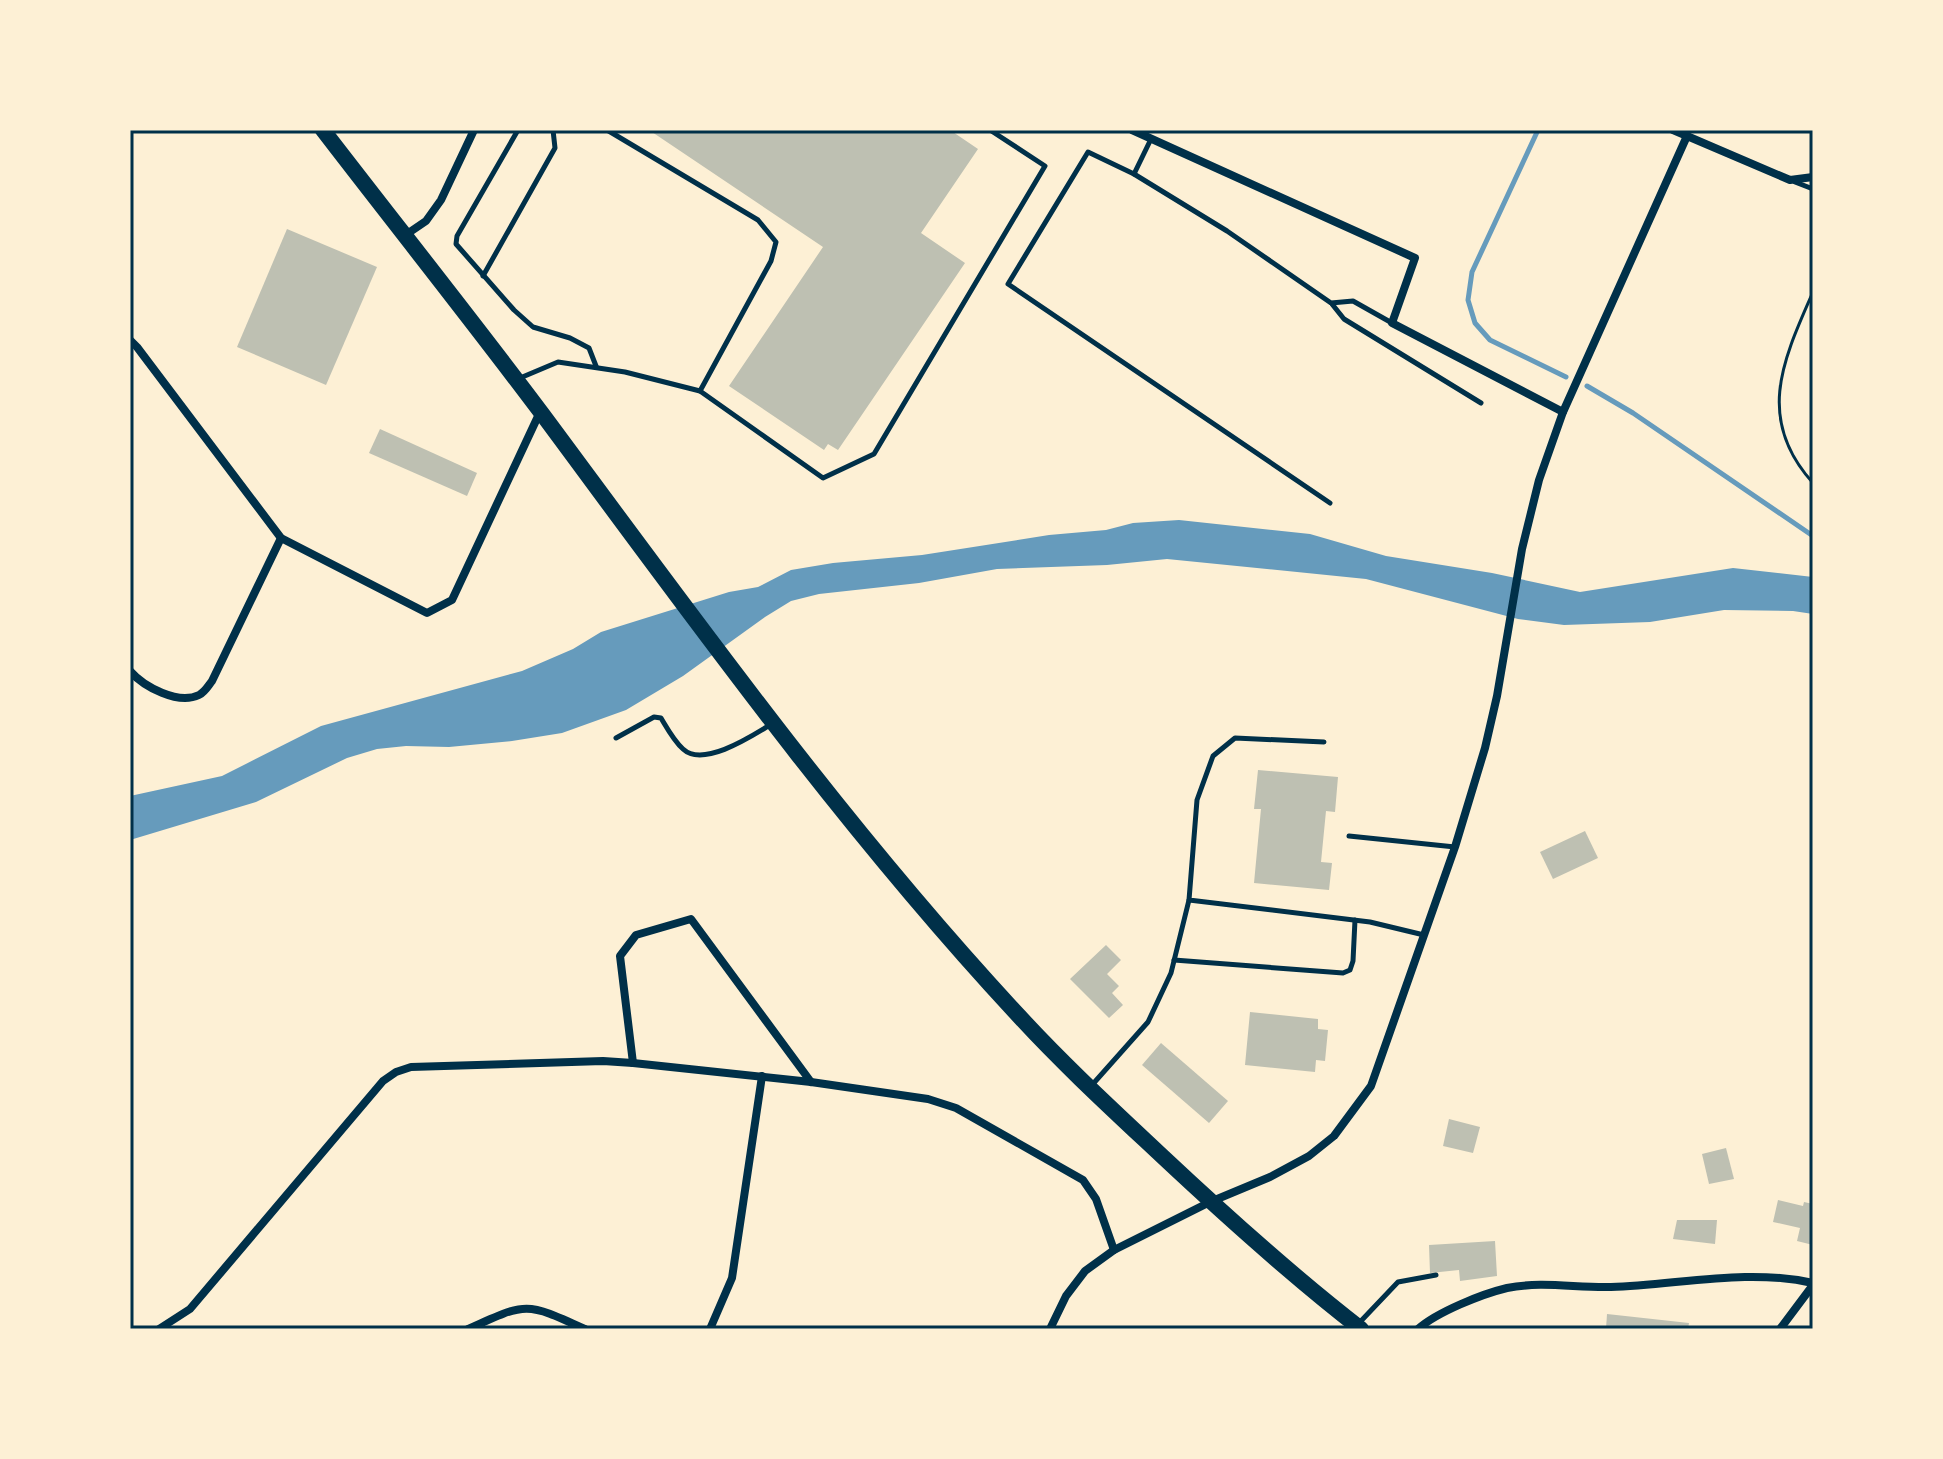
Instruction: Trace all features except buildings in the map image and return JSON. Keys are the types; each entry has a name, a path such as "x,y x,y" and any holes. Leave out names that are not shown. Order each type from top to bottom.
{"main road":[{"path":"323,130 540,411 747,688 886,864 1018,1015 1089,1088 1210,1202 1359,1328"}],"street":[{"path":"404,236 426,221 441,200 474,130"},
{"path":"1132,130 1415,258 1392,323 1563,412"},
{"path":"1673,130 1790,180 1811,178"},
{"path":"1050,1329 1066,1296 1085,1271 1114,1250 1309,1156 1334,1136 1371,1086 1455,847 1493,720 1522,549 1539,480 1563,412 1687,136"},
{"path":"130,340 281,538 427,613 452,600 540,411"},
{"path":"130,671 158,691 189,699 202,694 212,681 281,538"},
{"path":"633,1063 620,956 636,935 691,919 811,1082"},
{"path":"159,1329 190,1309 383,1081 396,1072 425,1067 603,1061 762,1076 928,1099 969,1115 1083,1180 1096,1199 1114,1250"},
{"path":"710,1329 732,1278 762,1076"},
{"path":"1418,1329 1426,1322 1504,1289 1539,1283 1609,1287 1764,1276 1813,1284 1780,1329"},
{"path":"468,1329 514,1308 530,1308 544,1310 585,1329"}],"lane":[{"path":"518,130 457,236 456,244 533,327 570,338 589,348 596,366"},
{"path":"483,276 555,148 553,130"},
{"path":"607,130 758,220 776,242 771,261 700,391"},
{"path":"515,380 558,362 596,366 700,391 823,478 874,454 1045,166 990,130"},
{"path":"1134,174 1151,138"},
{"path":"1330,503 1008,284 1088,152 1134,174 1227,231 1331,303 1344,319 1481,403"},
{"path":"1790,180 1813,189"},
{"path":"1331,303 1353,301 1392,323"},
{"path":"616,738 654,717 661,718 683,750 691,754 714,753 730,749 774,723"},
{"path":"1089,1088 1148,1022 1174,960 1189,900 1197,800 1213,756 1235,738 1324,742"},
{"path":"1349,836 1455,847"},
{"path":"1189,900 1355,920 1425,935"},
{"path":"1174,960 1343,973 1350,970 1353,961 1355,920"},
{"path":"1359,1328 1398,1282 1436,1275"}],"path":[{"path":"1813,292 1785,357 1778,390 1783,433 1791,454 1813,483"}],"water":[{"path":"1179,520 1310,534 1386,556 1492,573 1580,592 1733,568 1813,577 1813,614 1724,610 1650,622 1564,625 1518,619 1366,579 1167,559 1107,565 997,569 919,583 819,594 791,601 683,676 626,710 562,733 512,741 377,749 347,758 256,802 130,840 130,796 222,776 321,726 522,671 573,649 601,632 729,592 758,587 791,570 1106,530 1133,523"}],"waterway":[{"path":"1538,130 1472,272 1468,300 1475,323 1490,340 1566,377"},
{"path":"1587,386 1633,413 1813,536"}]}
